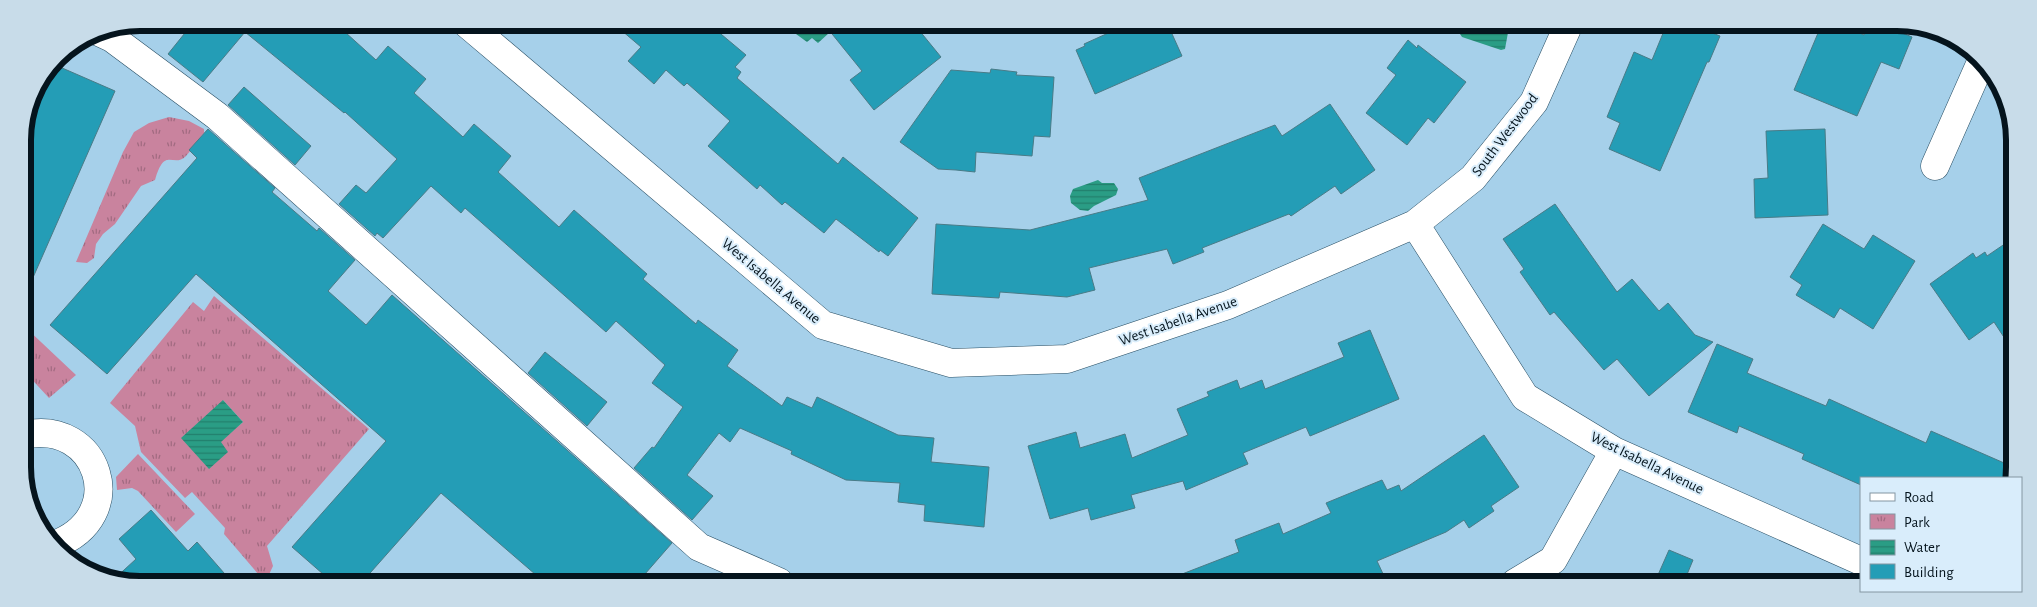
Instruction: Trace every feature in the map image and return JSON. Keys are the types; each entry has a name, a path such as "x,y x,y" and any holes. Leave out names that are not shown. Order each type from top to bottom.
{"street":[{"name":"West Isabella Avenue","path":"475,31 823,325 950,363 1067,359 1228,305 1415,224 1525,397 1614,451 1860,561"},
{"name":"South Westwood","path":"1415,224 1473,178 1534,102 1566,31"},
{"path":"108,36 217,116 699,547 765,576"},
{"path":"1935,166 1979,68"},
{"path":"31,433 44,432 61,436 78,445 90,458 97,475 99,493 95,511 86,526 72,538 61,542"},
{"path":"1528,576 1553,560 1614,451"}],"green space":[{"path":"169,117 189,121 204,129 204,133 186,156 177,160 166,160 162,163 155,180 141,186 115,224 103,234 96,244 94,258 87,263 76,262 123,152 134,132 149,123"},
{"path":"214,296 369,429 267,546 273,566 268,576 260,576 224,534 225,528 192,492 185,498 141,452 135,426 110,403 193,302 204,311","holes":["223,400 243,422 220,442"]},
{"path":"31,333 76,375 49,398 31,379"},
{"path":"138,454 195,514 176,532 138,491 132,488 117,490 116,477"}],"water":[{"path":"797,31 827,31 829,33 818,43 812,38 807,42 796,34"},
{"path":"1461,31 1508,31 1505,49 1501,50 1462,37"},
{"path":"1098,180 1102,183 1114,183 1118,189 1116,195 1088,211 1080,210 1071,203 1070,196 1073,189"},
{"path":"223,400 243,422 221,442 228,452 209,469 181,438"}],"building":[{"path":"187,31 344,31 376,60 388,46 426,79 414,93 463,137 474,124 511,156 498,172 559,227 574,210 647,274 643,279 696,324 698,320 738,350 727,366 782,406 787,397 812,408 817,397 898,435 934,438 931,462 989,467 984,527 924,521 925,505 898,502 900,483 846,480 791,454 792,451 740,428 730,442 719,433 687,475 713,496 692,520 634,468 652,447 654,448 683,407 652,383 665,365 616,321 606,332 465,208 461,213 431,186 383,238 377,233 375,236 339,204 356,185 366,193 397,159 345,112 245,32 203,82 168,54"},
{"path":"622,31 717,31 746,55 735,67 741,72 737,78 838,164 843,157 918,218 888,256 880,250 879,252 836,219 824,233 785,202 782,205 760,185 757,189 708,146 730,121 687,83 684,86 666,70 654,84 628,61 641,47"},
{"path":"830,31 920,31 941,57 874,110 850,80 862,71"},
{"path":"1113,31 1171,31 1182,56 1095,94 1076,50 1085,46 1084,44"},
{"path":"1664,31 1708,31 1720,36 1660,171 1609,149 1620,123 1607,117 1634,52 1652,60"},
{"path":"1819,31 1856,31 1864,35 1866,31 1897,31 1912,37 1899,69 1881,62 1857,116 1794,90"},
{"path":"1408,40 1417,48 1418,45 1466,82 1434,123 1428,118 1407,145 1366,113 1396,75 1387,68"},
{"path":"59,67 115,91 31,282 31,133 33,119 40,98"},
{"path":"991,69 1017,72 1016,75 1054,77 1050,137 1034,136 1032,156 976,152 975,172 938,169 900,142 951,70 990,73"},
{"path":"244,87 311,146 295,165 228,105"},
{"path":"1330,104 1375,170 1341,194 1335,186 1291,216 1289,214 1202,248 1204,252 1173,264 1167,249 1089,268 1095,290 1067,297 1000,292 999,298 932,294 936,224 1030,230 1148,200 1139,178 1275,125 1282,136"},
{"path":"208,129 275,188 272,192 317,231 319,228 355,260 328,291 366,325 392,295 672,543 643,576 537,576 441,493 367,576 325,576 292,547 386,441 196,274 107,374 50,325 197,158 189,150"},
{"path":"1825,129 1828,215 1755,218 1754,179 1768,178 1766,131"},
{"path":"1555,204 1617,292 1632,279 1659,311 1668,303 1695,335 1713,342 1649,396 1617,359 1604,370 1554,312 1550,315 1520,272 1524,269 1503,239"},
{"path":"1823,224 1864,249 1873,235 1915,261 1873,329 1840,308 1834,318 1796,295 1802,285 1790,277"},
{"path":"2006,243 2006,340 1994,322 1969,340 1930,284 1973,253 1976,258 1985,252 1987,256"},
{"path":"1370,330 1399,399 1310,436 1306,427 1243,453 1248,464 1186,490 1183,481 1131,495 1135,508 1091,520 1088,508 1050,519 1028,446 1076,432 1080,448 1125,434 1132,458 1188,435 1177,409 1209,396 1207,392 1237,380 1240,389 1262,380 1265,389 1344,357 1338,343"},
{"path":"1717,344 1753,359 1747,373 1826,406 1829,399 1926,443 1931,431 2006,464 2005,477 1860,477 1860,485 1802,459 1804,454 1739,426 1737,433 1688,412"},
{"path":"545,352 607,402 587,426 528,373"},
{"path":"1484,435 1519,487 1491,506 1494,511 1469,528 1464,520 1446,532 1377,561 1384,576 1177,576 1239,552 1235,540 1279,523 1283,534 1331,513 1326,503 1382,480 1387,490 1399,485 1401,491"},
{"path":"151,510 188,551 197,542 227,576 140,576 120,574 136,559 119,539"},
{"path":"1669,550 1693,560 1686,576 1658,576"}]}
